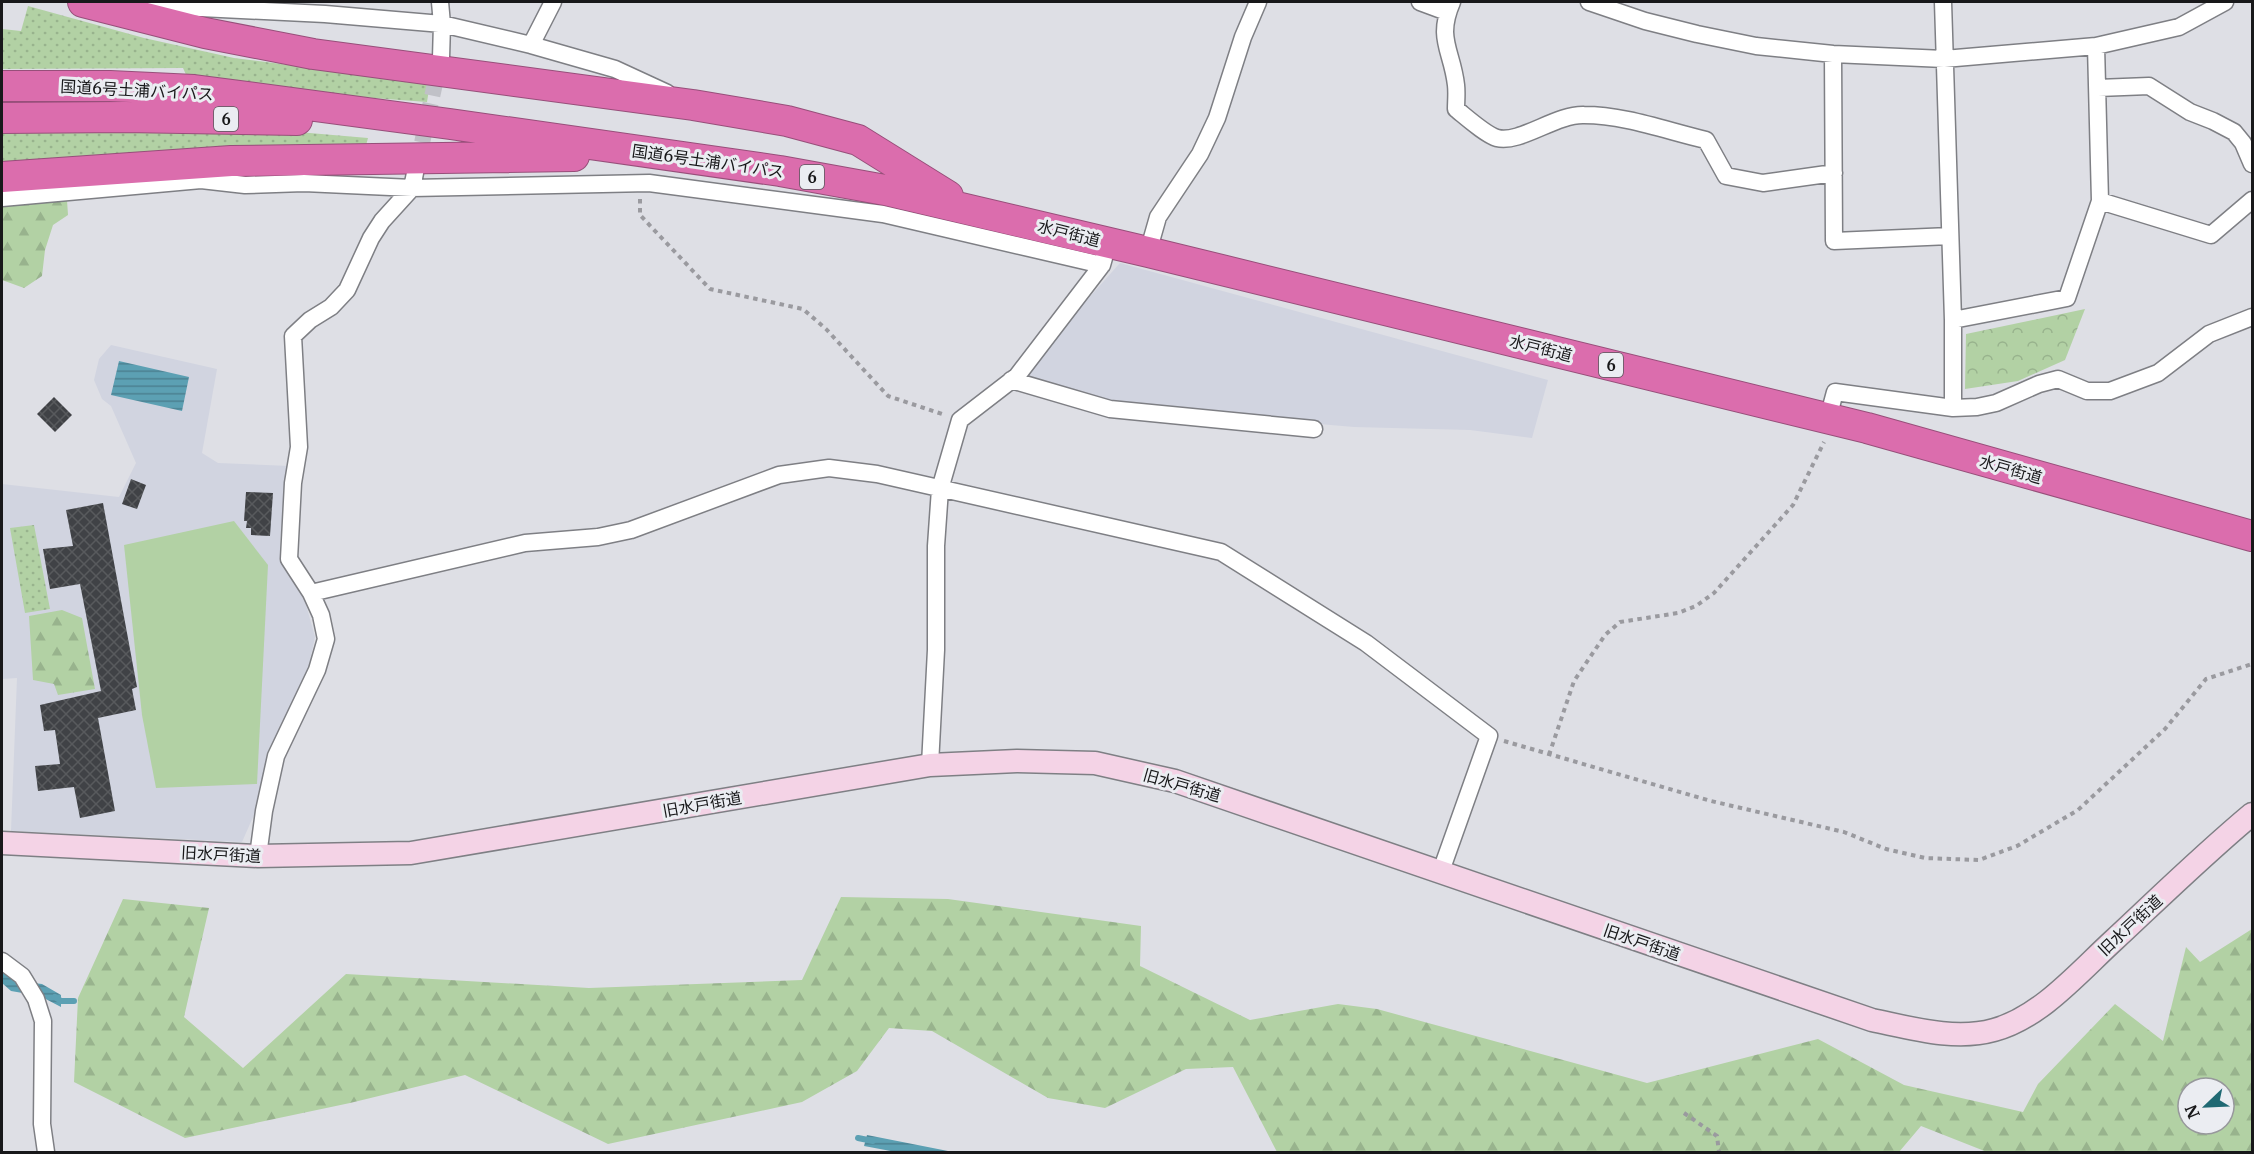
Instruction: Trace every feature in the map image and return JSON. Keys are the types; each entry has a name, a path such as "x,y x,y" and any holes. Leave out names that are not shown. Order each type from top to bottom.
{"highway":[{"path":"88,2 205,33 313,54 693,105 787,121 858,140 965,208"},
{"name":"国道6号土浦バイパス","path":"2,86 110,86 194,90 780,171 885,190 965,208"},
{"name":"国道6号土浦バイパス","path":"2,118 125,117 450,124"},
{"path":"2,177 231,161 658,153"},
{"name":"水戸街道","path":"965,208 1104,254 1148,252 1828,418 2253,536"}],"street":[{"path":"88,2 325,14 442,24 531,45 615,69 693,105"},
{"path":"440,2 441,58"},
{"path":"531,45 553,2"},
{"path":"1148,252 1158,217 1200,154 1217,118 1243,38 1258,2"},
{"path":"1420,2 1449,7 1444,34 1456,85 1456,109 1495,138 1510,140 1560,118 1581,115 1606,116 1706,140 1726,176 1763,183 1834,173"},
{"path":"1589,2 1645,21 1756,46 1833,54 1944,59 2096,46 2179,27 2225,2"},
{"path":"1943,2 1953,320 1953,408"},
{"path":"1953,320 2067,298 2100,201 2096,46"},
{"path":"1833,54 1834,241 1950,236"},
{"path":"2098,88 2149,86 2190,112 2234,132 2243,143 2253,164"},
{"path":"258,856 264,811 276,756 317,670 326,639 321,615 311,593 289,559 292,494 299,447 293,336 310,320 331,307 347,290 371,238 382,221 412,188 416,168"},
{"path":"2,198 201,180 245,185 304,183 412,188 639,183 883,214 1104,254 1017,375 960,420 940,489 936,546 936,650 930,765"},
{"path":"2100,201 2211,235 2253,200"},
{"path":"1828,418 1834,392 1953,408 1996,403 2039,384 2058,379 2087,391 2110,391 2158,373 2209,334 2253,317"},
{"path":"1011,380 1110,409 1314,429"},
{"path":"311,593 525,543 598,537 631,530 779,475 829,468 877,474 1221,552 1366,643 1489,736 1441,871"},
{"name":"旧水戸街道","path":"2,843 258,856 411,853 930,765 1017,761 1095,763 1175,781 1872,1020 1927,1032 1975,1034 2011,1025 2031,1014 2253,814"},
{"path":"2,961 22,976 36,999 43,1021 42,1124 46,1152"}],"path":[{"path":"639,183 640,215 710,289 803,309 826,329 888,396 960,420"},
{"path":"1549,755 1574,681 1605,635 1620,622 1678,614 1696,606 1714,593 1793,505 1827,436 1828,418"},
{"path":"1489,736 1711,801 1844,832 1886,849 1925,858 1979,860 2017,846 2078,810 2165,729 2206,679 2253,664"},
{"path":"1684,1113 1717,1136 1719,1152"}],"shaded area":[{"path":"1120,263 1548,380 1532,438 1470,430 1354,427 1107,406 1020,375"},
{"path":"111,345 217,369 202,453 218,463 289,466 280,541 283,563 305,601 315,637 307,674 267,753 257,808 242,842 11,831 17,678 2,679 2,484 119,497 136,463 111,406 102,399 94,380 99,359"}],"green space":[{"path":"28,6 144,38 234,58 430,83 427,102 333,95 188,79 183,68 2,69 2,29 21,31"},
{"path":"2,131 298,132 368,138 365,149 2,168"},
{"path":"67,200 68,215 53,225 45,250 42,276 24,288 2,280 2,206"},
{"path":"2085,309 2065,360 2018,381 1965,389 1966,334"},
{"path":"234,521 268,565 257,784 156,788 142,715 124,545"},
{"path":"34,525 50,609 25,613 10,528"},
{"path":"62,610 82,618 95,689 58,695 54,684 33,680 29,616"},
{"path":"841,897 948,899 1141,926 1140,966 1250,1020 1338,1004 1377,1009 1647,1083 1818,1039 1904,1085 2023,1112 2038,1084 2115,1004 2163,1041 2186,947 2200,962 2252,929 2252,1152 1987,1152 1921,1126 1899,1152 1277,1152 1233,1067 1186,1069 1105,1108 1048,1098 932,1031 889,1028 857,1071 802,1102 608,1144 465,1075 350,1103 185,1138 74,1082 78,998 123,899 209,908 184,1017 243,1068 346,974 589,988 802,980"}],"water":[{"path":"119,361 189,377 182,411 111,395"},
{"path":"2,968 17,981 42,984 61,995 61,1007 40,996 11,991 2,983"},
{"path":"867,1135 953,1152 896,1152 864,1146"}],"building":[{"path":"54,397 72,415 55,432 37,414"},
{"path":"131,479 146,485 137,509 122,504"},
{"path":"246,492 273,493 270,536 251,535 251,528 246,528 247,521 244,521"},
{"path":"103,503 137,687 132,689 136,710 98,718 115,811 80,818 74,787 38,791 35,766 60,764 55,730 44,731 40,705 101,691 80,584 50,589 43,549 73,546 66,510"}],"waterway":[{"path":"55,997 61,1001 74,1001"},
{"path":"858,1138 873,1141"}],"tunnel":[{"path":"417,166 439,65"}]}
